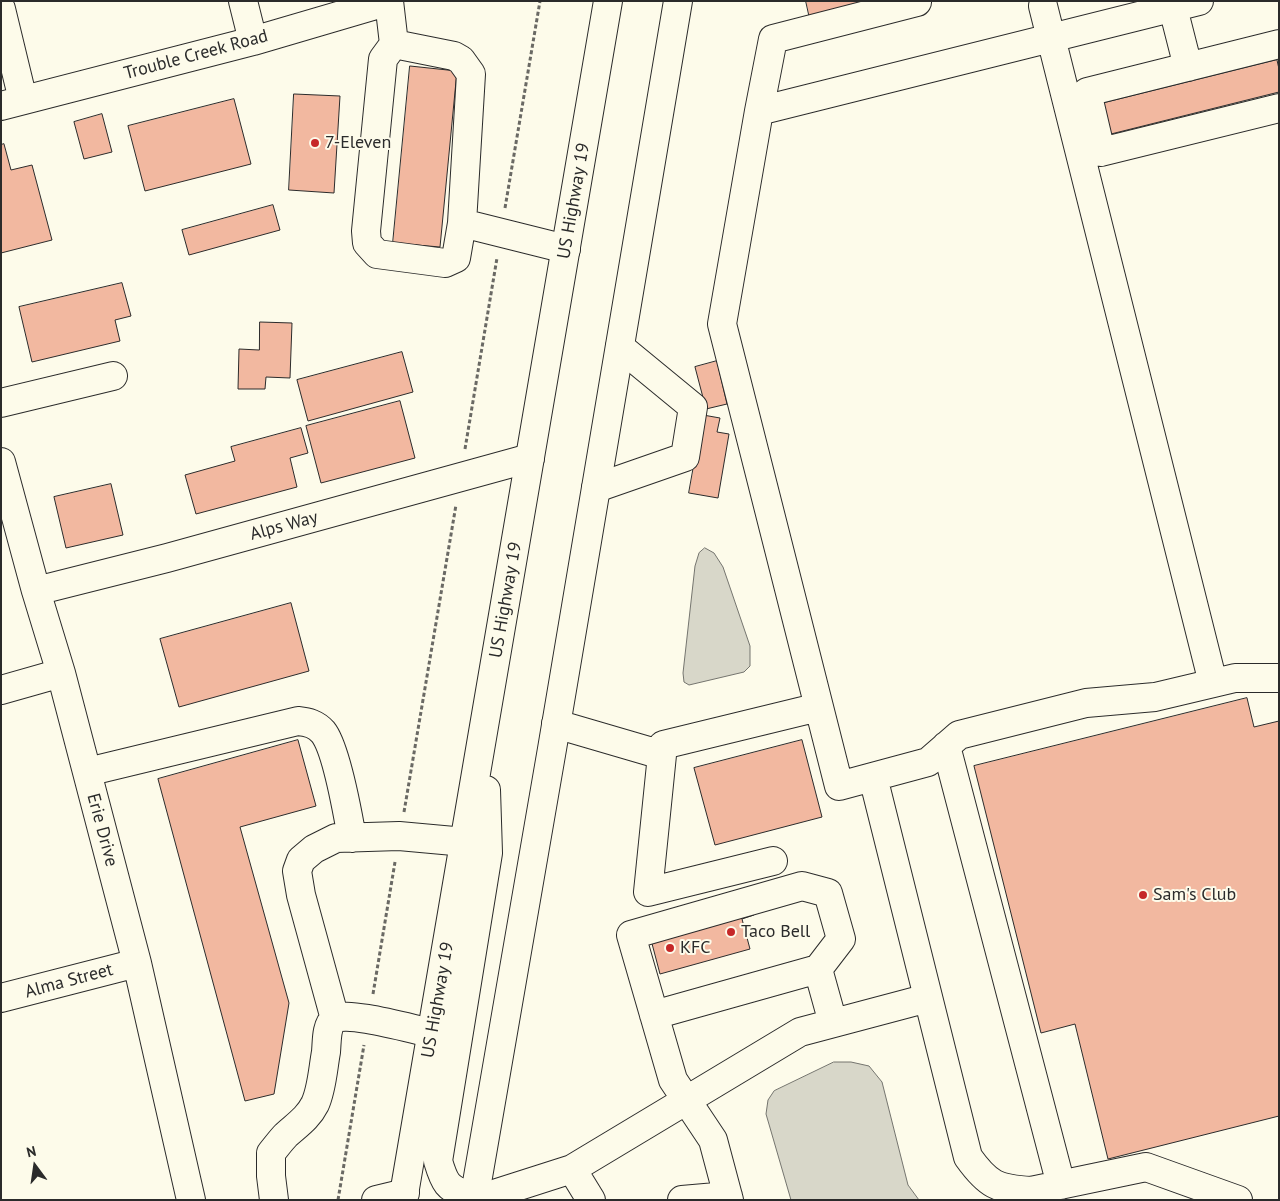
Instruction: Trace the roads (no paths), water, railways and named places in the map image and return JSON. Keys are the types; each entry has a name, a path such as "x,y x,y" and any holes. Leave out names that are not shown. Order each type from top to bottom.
{"main road":[{"path":"244,1 253,41"},
{"path":"389,1 394,44 383,59 366,231 367,243 377,254 445,263 456,258 462,223 471,74 461,60 454,56 394,44"},
{"name":"Trouble Creek Road","path":"12,103 253,41 389,1"},
{"name":"US Highway 19","path":"404,1196 608,1"},
{"path":"474,1200 678,1"},
{"path":"759,111 1199,1"},
{"path":"918,2 773,39 722,324 839,786 928,762 958,735 1086,703 1155,698 1235,678 1279,678"},
{"path":"1042,3 1213,683"},
{"path":"1,8 12,103"},
{"path":"1173,8 1188,67"},
{"path":"1279,44 1087,92 1102,152 1279,108"},
{"path":"462,223 566,249"},
{"path":"596,488 686,457 693,407 620,347"},
{"path":"1,404 113,376"},
{"name":"Alps Way","path":"36,590 167,558 530,458"},
{"name":"Erie Drive","path":"1,462 61,673 137,963 191,1200"},
{"path":"1,690 61,673"},
{"path":"773,861 648,892 663,745 819,707"},
{"path":"87,772 298,721 313,724 323,732 332,751 348,811 352,838"},
{"path":"556,724 662,755"},
{"path":"484,731 488,853 438,1160 444,1181 451,1188 474,1200 572,1169 800,1032 928,998"},
{"path":"946,746 1061,1185"},
{"path":"872,777 968,1157 980,1174 994,1185 1012,1190 1031,1191 1146,1167 1238,1200"},
{"path":"334,1019 297,871 301,860 314,849 336,838 400,836 465,842"},
{"path":"654,1015 818,969 841,939 828,893 802,886 631,935 654,1015 673,1080 714,1140 728,1198 682,1200"},
{"name":"Alma Street","path":"1,998 137,963"},
{"path":"818,969 832,1023"},
{"path":"274,1200 271,1176 272,1153 287,1134 309,1114 316,1102 322,1077 329,1026 334,1019 344,1016 368,1019 432,1033"},
{"path":"572,1169 589,1199"},
{"path":"376,1200 404,1196"}],"place":[{"name":"7-Eleven","path":"315,143"},
{"name":"Sam's Club","path":"1143,895"},
{"name":"Taco Bell","path":"731,932"},
{"name":"KFC","path":"670,948"}]}
